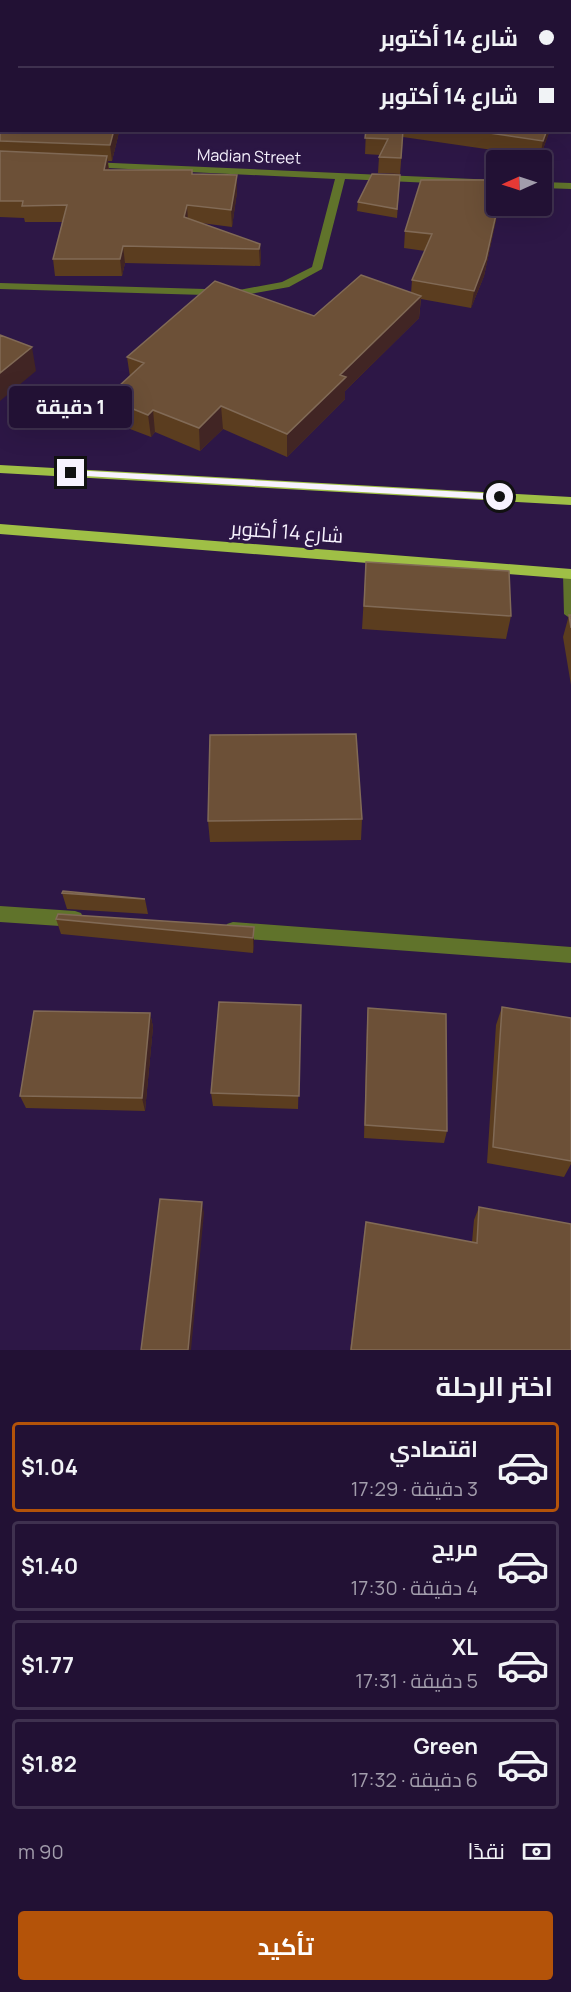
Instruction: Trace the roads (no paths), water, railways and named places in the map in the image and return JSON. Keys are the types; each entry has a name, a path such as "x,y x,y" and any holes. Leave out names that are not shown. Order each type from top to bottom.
{"main road":[{"path":"0,469 571,501"},
{"name":"شارع 14 أكتوبر","path":"0,530 571,574"}],"street":[{"name":"Madian Street","path":"82,165 486,182"},
{"path":"0,286 240,292 285,285 316,269 341,175"},
{"path":"552,185 571,186"},
{"path":"571,574 571,614"},
{"path":"0,914 95,921"},
{"path":"214,929 571,955"}]}
